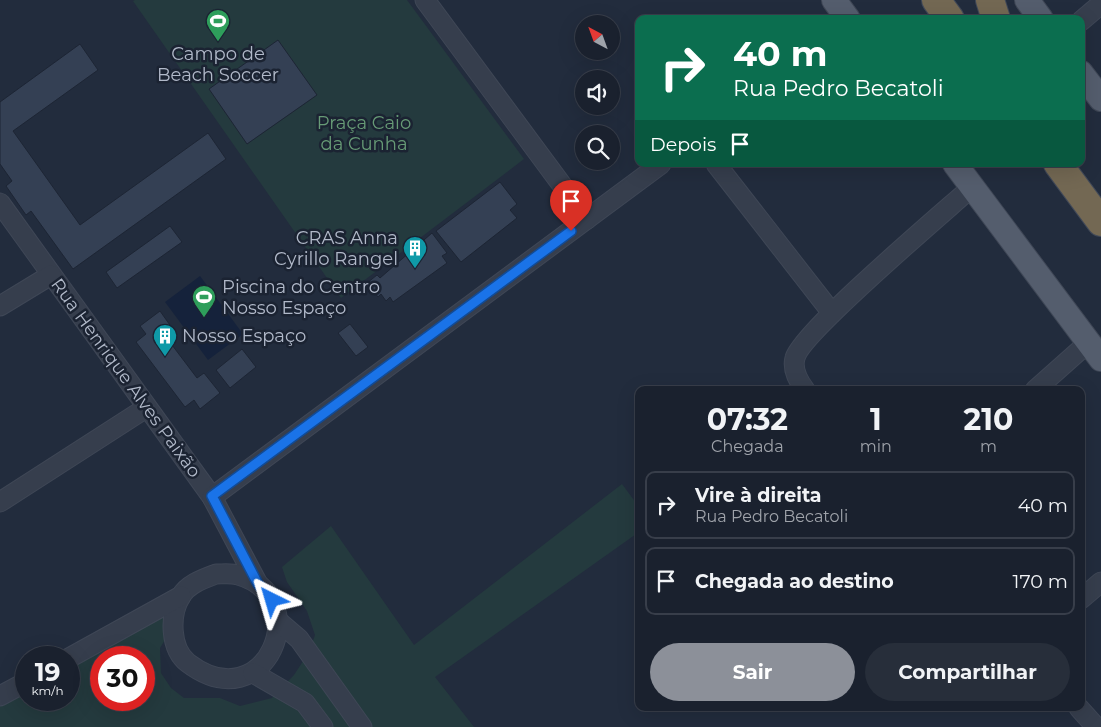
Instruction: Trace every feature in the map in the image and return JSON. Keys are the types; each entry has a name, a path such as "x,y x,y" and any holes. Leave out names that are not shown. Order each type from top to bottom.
{"highway":[{"path":"936,0 947,15"},
{"path":"990,0 995,15"},
{"path":"1060,167 1101,222"}],"main road":[{"path":"834,0 845,15"},
{"path":"1027,0 1038,15"},
{"path":"1085,78 1101,99"},
{"path":"957,167 1095,350"}],"street":[{"path":"425,0 587,219"},
{"path":"1085,18 1101,4"},
{"path":"212,496 657,167"},
{"path":"718,167 832,313"},
{"path":"803,386 795,372 794,359 800,346 832,313 972,187"},
{"name":"Rua Henrique Alves Paixão","path":"0,203 146,408 212,496 258,584"},
{"path":"0,306 51,275"},
{"path":"1041,386 1095,350"},
{"path":"0,502 146,408"},
{"path":"80,652 181,596 195,583 216,574 238,574 258,584 272,600 278,622 276,643 268,658 253,674 224,679 203,674 186,661 175,642 173,620 181,596"},
{"path":"1085,596 1101,582"},
{"path":"278,622 299,638 362,727"},
{"path":"253,674 306,703 323,727"},
{"path":"0,696 15,688"},
{"path":"1082,711 1096,727"}],"green space":[{"name":"Praça Caio da Cunha","path":"407,0 524,159 341,298 133,1"},
{"path":"622,484 635,502 635,535 435,677 474,727 0,727 0,701 15,693 15,711 80,711 80,658 90,653 90,711 155,711 155,646 103,646 167,612 168,635 160,648 161,673 171,688 184,698 220,698 240,706 272,698 294,675 309,652 315,635 307,611 287,582 282,567 331,526 414,645"}],"water":[{"name":"Piscina do Centro Nosso Espaço","path":"200,276 243,334 208,360 165,302"}],"building":[{"path":"278,40 317,95 247,144 209,89"},
{"path":"80,44 98,70 13,131 80,225 208,133 226,159 73,269 31,211 26,215 6,186 12,181 0,164 0,102"},
{"path":"500,182 517,204 510,210 517,218 461,262 436,231"},
{"path":"170,226 182,242 117,288 106,272"},
{"name":"CRAS Anna Cyrillo Rangel","path":"432,233 447,253 442,256 447,263 393,302 390,297 386,301 381,294 378,297 367,283 377,275 380,278"},
{"name":"Nosso Espaço","path":"160,311 177,335 169,341 197,378 204,373 220,393 200,409 194,400 185,407 136,342 146,334 140,326"},
{"path":"350,324 368,347 356,356 338,333"},
{"name":"Nosso Espaço","path":"242,349 256,367 230,388 216,370"}],"place":[{"name":"Campo de Beach Soccer","path":"218,42"},
{"name":"CRAS Anna Cyrillo Rangel","path":"415,269"},
{"name":"Piscina do Centro Nosso Espaço","path":"204,318"},
{"name":"Nosso Espaço","path":"165,357"}],"route":[{"path":"272,600 258,584 212,496 571,231"}]}
